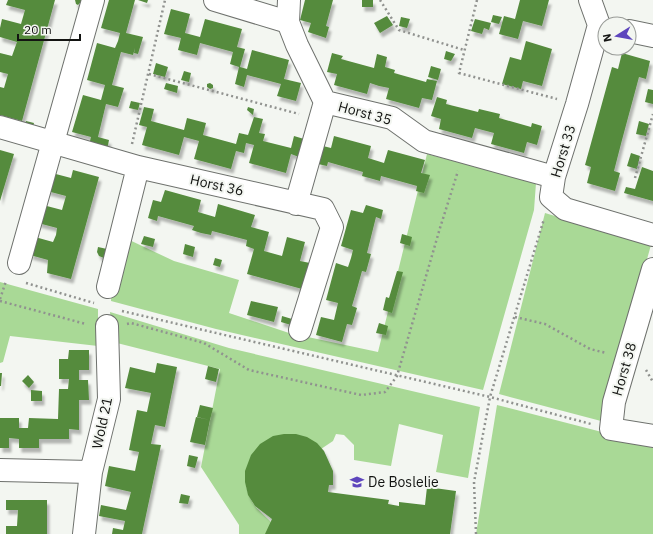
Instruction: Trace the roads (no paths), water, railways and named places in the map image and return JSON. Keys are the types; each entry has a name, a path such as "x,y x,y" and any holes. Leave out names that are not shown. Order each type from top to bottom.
{"street":[{"path":"16,274 93,0"},
{"path":"215,0 288,22"},
{"name":"Horst 35","path":"289,0 288,22 323,111 392,118 424,141 552,187"},
{"name":"Horst 33","path":"590,0 598,16"},
{"path":"637,33 653,36"},
{"name":"Horst 33","path":"597,41 552,187 565,209 653,235"},
{"path":"296,204 323,111"},
{"name":"Horst 36","path":"0,127 132,165 323,209 332,227 300,330"},
{"path":"104,296 132,165"},
{"name":"Horst 38","path":"653,269 614,402 611,429 653,436"},
{"name":"Wold 21","path":"84,534 91,472 109,399 111,317"},
{"path":"0,470 91,472"}],"place":[{"name":"De Boslelie","path":"357,482"}]}
